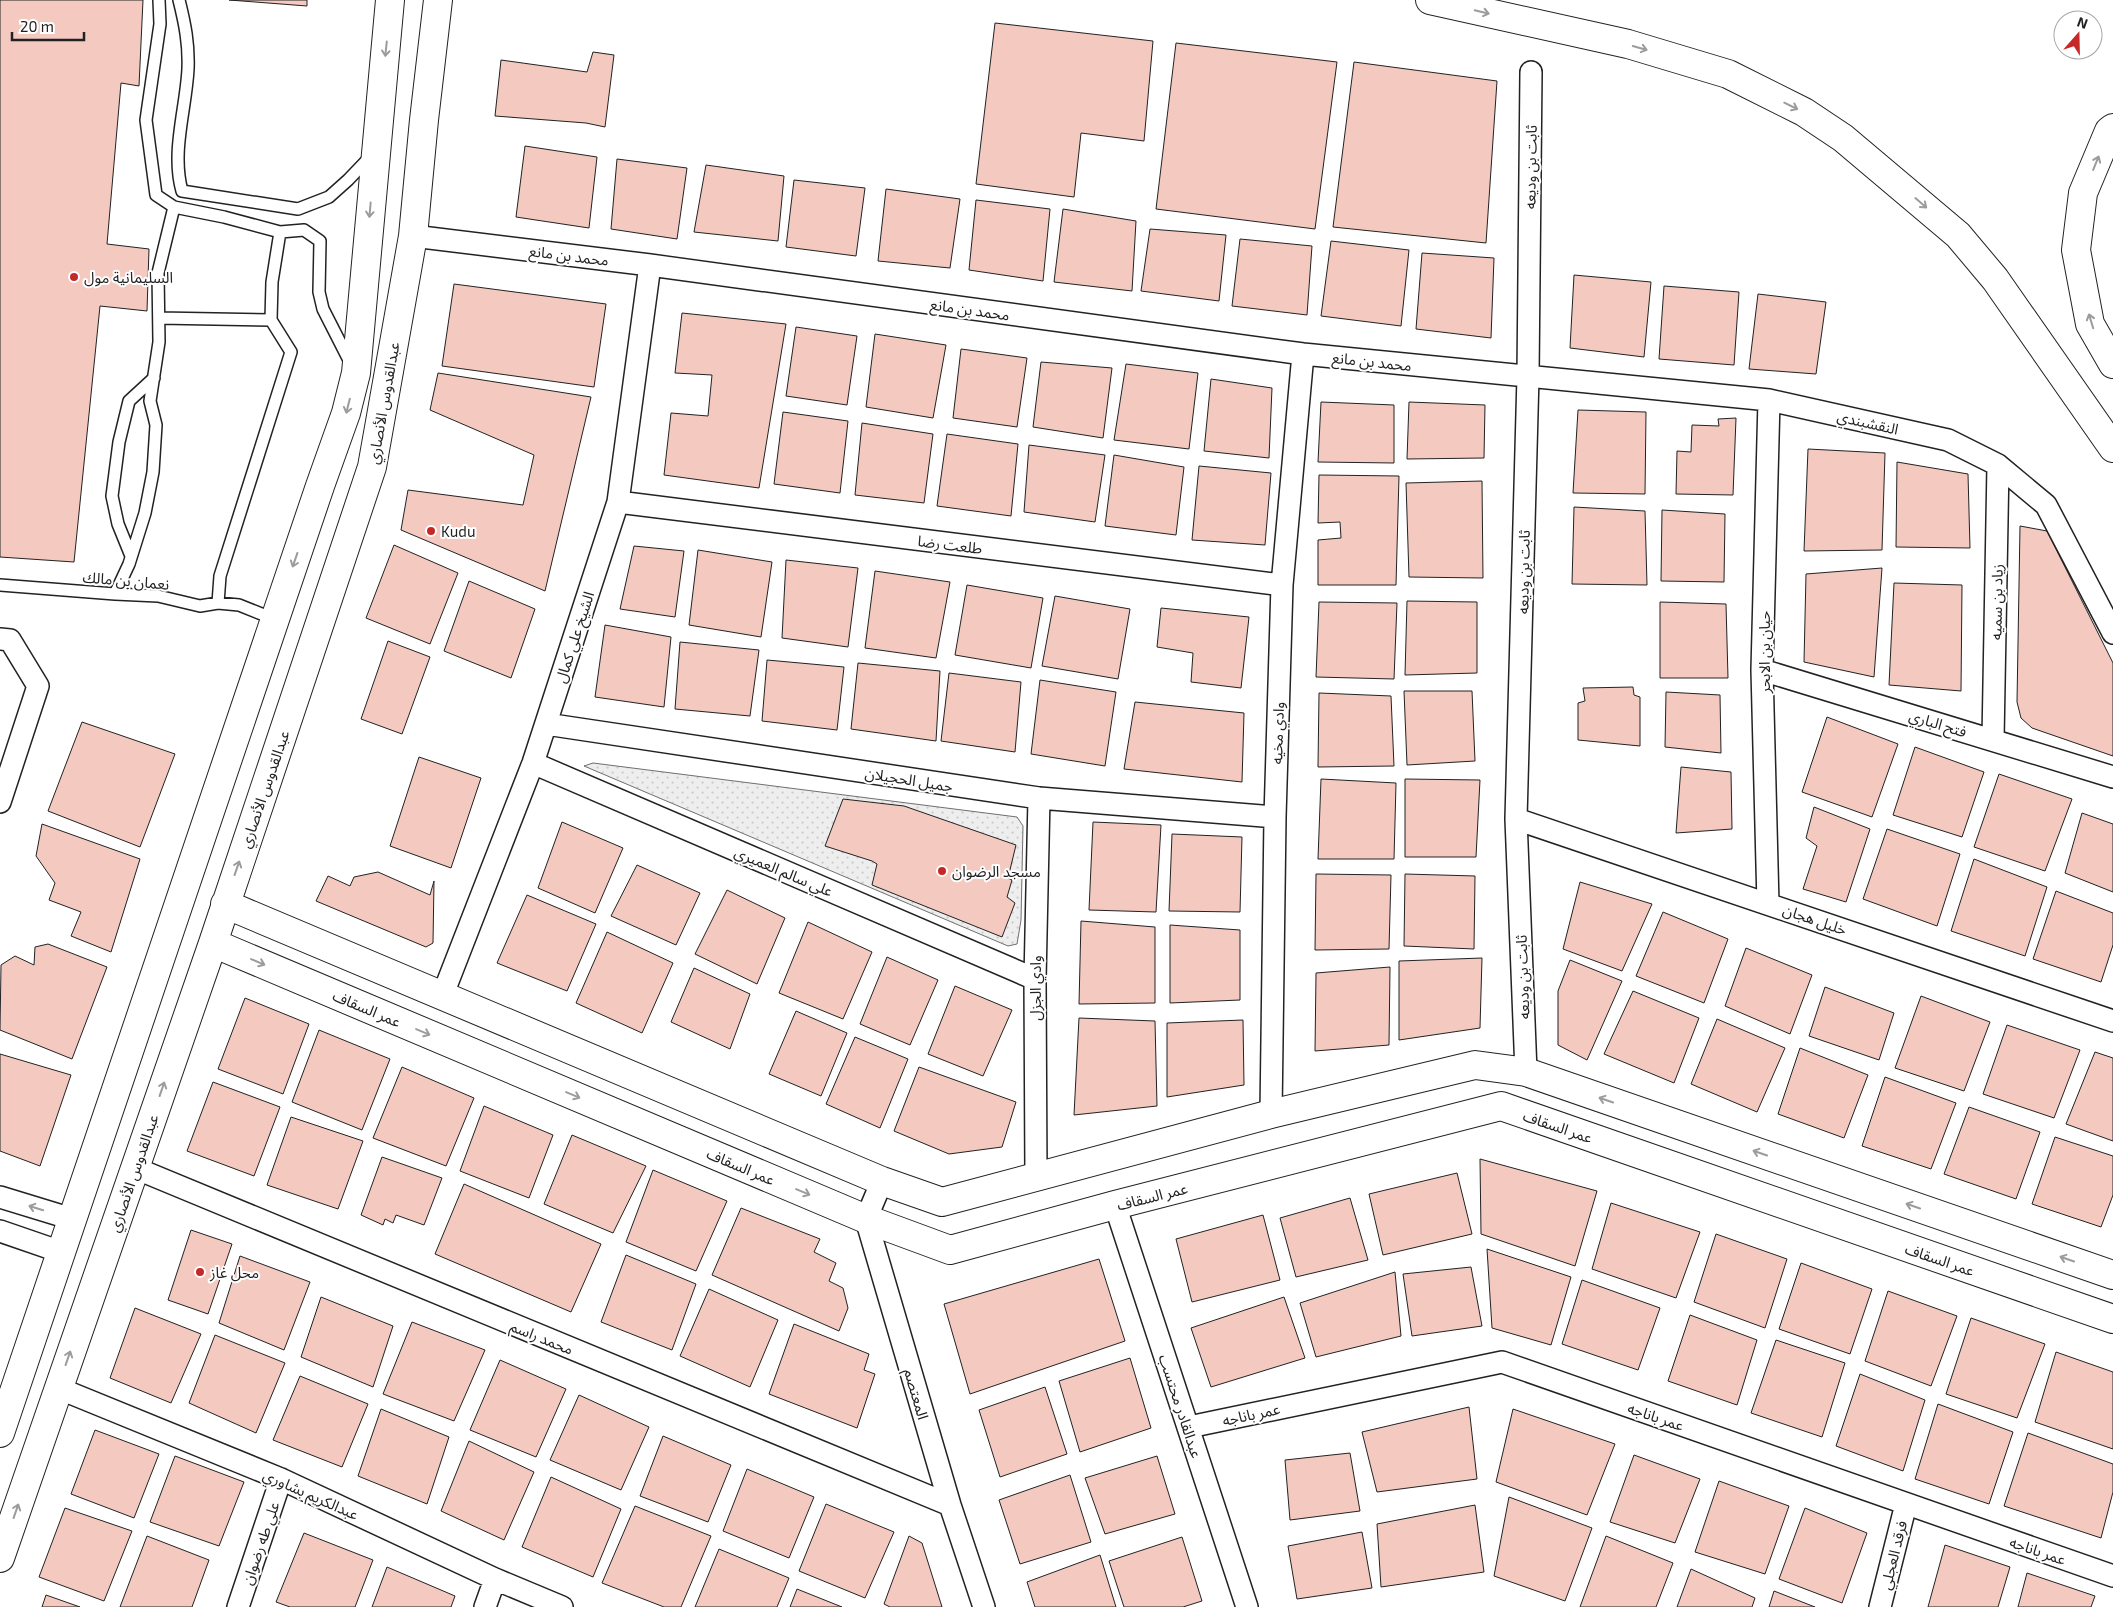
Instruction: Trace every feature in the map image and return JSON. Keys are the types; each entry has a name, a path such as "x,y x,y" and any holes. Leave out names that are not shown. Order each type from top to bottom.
{"main road":[{"path":"0,1433 346,413 356,373 390,0"},
{"name":"عبدالقدوس الأنصاري","path":"0,1558 213,943 372,467 413,236 438,0"},
{"path":"1432,0 1628,44 1728,74 1804,112 1843,138 1958,235 1995,279 2113,448"},
{"path":"2113,128 2109,132 2084,193 2076,250 2090,324 2113,364"},
{"path":"225,904 882,1181 942,1202 1271,1114 1475,1065 1526,1072 2113,1275"},
{"name":"عمر السقاف","path":"213,943 866,1219 950,1250 1115,1205 1501,1106 2113,1319"}],"street":[{"name":"ثابت بن وديعه","path":"1526,1072 1516,819 1528,376 1531,72"},
{"name":"محمد بن مانع","path":"413,236 650,265 1303,354 1528,376"},
{"name":"الشيخ علي كمال","path":"442,994 533,763 618,502 650,265"},
{"name":"وادي مخيه","path":"1271,1114 1275,817 1282,585 1303,354"},
{"name":"النقشبندي","path":"1528,376 1769,400 1948,440 1998,465 2046,505 2113,633"},
{"name":"حيان بن الابحر","path":"1768,904 1762,670 1769,400"},
{"name":"زياد بن سميه","path":"1993,739 1998,465"},
{"name":"طلعت رضا","path":"618,502 1282,585"},
{"path":"0,639 10,640 38,686 0,802"},
{"name":"فتح الباري","path":"1762,670 2113,777"},
{"name":"جميل الحجيلان","path":"546,724 1039,798 1275,817"},
{"name":"علي سالم العميري","path":"533,763 1035,979"},
{"name":"وادي الجزل","path":"1036,1178 1035,979 1039,798"},
{"name":"خليل هجان","path":"1516,819 2113,1021"},
{"name":"محمد راسم","path":"135,1168 950,1505"},
{"path":"866,1219 882,1181"},
{"path":"0,1197 72,1219"},
{"name":"عبدالقادر محتسب","path":"1115,1205 1248,1607"},
{"name":"المعتصم","path":"866,1219 950,1505 984,1607"},
{"path":"0,1231 61,1252"},
{"name":"عمر باناجه","path":"1188,1427 1502,1362 2113,1576"},
{"name":"عبدالكريم بشاوري","path":"58,1388 281,1479 495,1579 562,1607"},
{"name":"علي طه رضوان","path":"238,1607 281,1479"},
{"name":"فرقد العجلي","path":"1880,1607 1906,1504"},
{"path":"485,1607 495,1579"}],"lane":[{"path":"159,0 160,24 146,120 156,195 174,207 224,217 280,232 304,230 320,241 319,292 324,309 356,373"},
{"path":"179,0 188,33 188,70 181,119 177,175 182,191 298,209 329,197 376,151"},
{"path":"115,594 131,556 145,513 153,472 156,424 150,401 159,342 158,273 174,207"},
{"path":"218,603 220,576 291,352 271,320 272,282 280,232"},
{"path":"159,318 271,320"},
{"path":"131,556 118,524 112,496 119,442 129,401 154,378"},
{"name":"نعمان بن مالك","path":"0,585 158,596 200,606 218,603 239,605 269,616 276,616"}],"shaded area":[{"path":"593,763 1017,817 1023,826 1021,920 1017,944 1008,946 584,766"}],"building":[{"name":"السليمانية مول","path":"0,0 143,0 139,86 121,83 107,244 149,249 147,311 100,306 74,562 0,557"},
{"path":"229,0 307,0 307,6"},
{"path":"995,23 1153,41 1144,141 1081,133 1074,197 976,184"},
{"path":"1176,43 1337,62 1315,229 1156,209"},
{"path":"593,52 614,55 605,127 586,123 495,116 501,60 587,72"},
{"path":"1354,62 1497,81 1486,243 1333,227"},
{"path":"525,146 597,157 589,228 516,217"},
{"path":"617,159 687,168 677,239 611,229"},
{"path":"706,165 784,176 778,241 694,232"},
{"path":"794,180 865,188 856,256 786,247"},
{"path":"886,189 960,199 950,268 878,261"},
{"path":"976,200 1050,209 1043,281 969,270"},
{"path":"1063,209 1136,221 1132,291 1054,282"},
{"path":"1150,229 1226,235 1219,301 1141,291"},
{"path":"1240,239 1312,246 1307,315 1232,306"},
{"path":"1331,241 1409,250 1401,326 1321,316"},
{"path":"1422,253 1494,258 1491,338 1416,329"},
{"path":"1574,275 1651,282 1644,357 1570,348"},
{"path":"454,284 606,304 594,387 442,366"},
{"path":"1664,286 1739,292 1734,365 1659,359"},
{"path":"1758,294 1826,302 1816,374 1749,369"},
{"path":"682,313 786,324 759,488 664,475 671,413 708,416 712,375 675,373"},
{"path":"796,327 857,336 847,405 786,396"},
{"path":"875,334 946,345 933,418 866,407"},
{"path":"961,349 1027,358 1017,427 953,418"},
{"path":"1041,362 1112,368 1103,438 1033,427"},
{"path":"1126,364 1198,373 1189,449 1114,440"},
{"path":"438,373 591,397 545,591 401,530 408,490 523,505 534,455 430,410"},
{"path":"1211,379 1272,388 1269,458 1204,451"},
{"path":"1321,402 1394,405 1394,463 1318,462"},
{"path":"1409,402 1485,405 1484,458 1407,459"},
{"path":"1578,410 1646,412 1645,494 1573,493"},
{"path":"783,412 848,421 840,493 774,484"},
{"path":"1736,418 1733,495 1676,494 1677,451 1691,452 1692,425 1719,426 1718,419"},
{"path":"862,423 933,434 924,503 855,495"},
{"path":"947,434 1018,444 1011,516 937,506"},
{"path":"1029,445 1105,455 1095,522 1024,512"},
{"path":"1808,449 1885,453 1882,550 1804,551"},
{"path":"1114,455 1184,467 1176,535 1105,526"},
{"path":"1897,462 1968,474 1970,548 1896,547"},
{"path":"1199,466 1271,473 1265,545 1192,540"},
{"path":"1319,475 1399,476 1396,585 1318,585 1318,540 1341,538 1340,522 1318,523"},
{"path":"1482,481 1483,578 1409,577 1406,483"},
{"path":"1574,507 1645,511 1647,585 1572,584"},
{"path":"1662,510 1725,514 1724,582 1661,581"},
{"path":"2020,526 2047,531 2113,663 2113,756 2032,728 2021,718 2017,702"},
{"path":"394,545 458,573 430,644 366,618"},
{"path":"634,546 684,551 675,617 620,609"},
{"path":"698,550 772,562 761,637 689,625"},
{"path":"786,560 858,568 848,647 782,638"},
{"path":"1882,568 1874,677 1804,662 1806,574"},
{"path":"875,571 950,582 936,658 865,648"},
{"path":"469,581 535,609 511,678 444,651"},
{"path":"1894,583 1962,585 1961,691 1889,685"},
{"path":"967,585 1043,598 1031,668 955,655"},
{"path":"1055,596 1130,609 1118,679 1042,666"},
{"path":"1407,601 1477,602 1477,673 1405,675"},
{"path":"1319,602 1397,603 1394,679 1316,677"},
{"path":"1660,602 1726,604 1728,678 1660,678"},
{"path":"1161,608 1249,617 1241,688 1191,682 1193,653 1157,647"},
{"path":"605,625 671,637 664,707 595,697"},
{"path":"388,641 430,657 402,734 361,719"},
{"path":"680,642 759,650 750,716 675,709"},
{"path":"767,660 844,667 837,730 762,721"},
{"path":"858,663 940,671 936,741 851,729"},
{"path":"949,673 1021,682 1015,752 941,741"},
{"path":"1040,680 1116,692 1105,766 1031,754"},
{"path":"1633,687 1634,695 1640,697 1640,746 1578,740 1578,703 1585,701 1583,688"},
{"path":"1404,691 1472,691 1475,761 1407,765"},
{"path":"1666,692 1720,695 1721,753 1665,747"},
{"path":"1319,693 1391,696 1394,766 1318,767"},
{"path":"1135,702 1244,713 1242,782 1124,769"},
{"path":"1827,717 1898,744 1872,817 1802,792"},
{"path":"82,722 175,754 140,847 48,811"},
{"path":"1915,747 1984,772 1962,837 1893,815"},
{"path":"419,757 481,778 451,868 390,846"},
{"path":"1681,767 1731,772 1732,829 1676,833"},
{"path":"1999,774 2072,799 2045,871 1974,847"},
{"path":"1321,779 1396,783 1394,859 1318,859"},
{"path":"1405,779 1480,780 1476,857 1405,857"},
{"name":"مسجد الرضوان","path":"843,799 904,806 1016,845 1008,878 1012,880 1007,897 1015,903 1002,937 872,885 877,864 825,846"},
{"path":"1814,807 1870,829 1846,902 1803,889 1817,846 1806,838"},
{"path":"2082,813 2113,824 2113,892 2065,873"},
{"path":"562,822 623,848 595,913 538,888"},
{"path":"1093,822 1161,825 1156,912 1089,910"},
{"path":"42,824 140,859 111,952 71,936 81,912 49,900 55,883 36,856"},
{"path":"1887,829 1960,854 1937,926 1863,899"},
{"path":"1172,834 1242,837 1240,912 1169,911"},
{"path":"1974,859 2047,887 2025,956 1951,931"},
{"path":"637,865 700,893 676,945 611,916"},
{"path":"378,872 430,895 434,881 433,943 426,947 316,901 328,876 350,886 354,877"},
{"path":"1316,874 1391,875 1389,949 1315,950"},
{"path":"1405,874 1475,876 1474,949 1404,946"},
{"path":"1580,882 1652,904 1622,971 1563,949"},
{"path":"727,890 785,918 757,984 695,954"},
{"path":"2056,891 2113,913 2113,945 2101,982 2033,959"},
{"path":"527,895 596,924 567,991 497,963"},
{"path":"1663,912 1728,939 1704,1003 1636,976"},
{"path":"1081,921 1155,927 1155,1003 1079,1004"},
{"path":"808,922 872,952 843,1019 779,993"},
{"path":"1170,925 1240,930 1240,1000 1170,1003"},
{"path":"607,932 673,963 642,1033 576,1003"},
{"path":"48,944 107,967 72,1059 0,1030 1,965 15,956 34,965 35,947"},
{"path":"1746,948 1812,975 1790,1034 1725,1006"},
{"path":"887,957 938,980 910,1045 860,1024"},
{"path":"1482,958 1480,1028 1399,1040 1399,961"},
{"path":"1570,960 1622,981 1587,1060 1558,1045 1558,991"},
{"path":"1390,967 1389,1045 1315,1051 1316,973"},
{"path":"694,968 750,994 730,1049 671,1022"},
{"path":"955,986 1012,1010 983,1076 928,1054"},
{"path":"1825,987 1894,1013 1879,1060 1809,1036"},
{"path":"1633,991 1699,1018 1674,1083 1604,1054"},
{"path":"1921,996 1990,1022 1964,1091 1895,1068"},
{"path":"245,998 309,1024 283,1094 218,1069"},
{"path":"796,1011 847,1033 821,1096 769,1074"},
{"path":"1079,1018 1155,1021 1157,1106 1074,1115"},
{"path":"1717,1019 1785,1048 1757,1112 1691,1084"},
{"path":"1243,1020 1244,1085 1167,1097 1167,1023"},
{"path":"2007,1025 2080,1050 2054,1118 1983,1094"},
{"path":"319,1030 390,1059 362,1130 292,1102"},
{"path":"855,1037 908,1059 880,1128 826,1104"},
{"path":"1800,1048 1868,1075 1844,1138 1778,1114"},
{"path":"2095,1052 2113,1058 2113,1141 2066,1124"},
{"path":"0,1054 71,1075 40,1166 0,1151"},
{"path":"402,1067 474,1098 446,1166 373,1138"},
{"path":"919,1067 1016,1102 1002,1147 949,1154 894,1131"},
{"path":"1885,1077 1956,1103 1931,1169 1862,1146"},
{"path":"213,1082 280,1107 254,1176 187,1151"},
{"path":"484,1106 553,1135 529,1198 460,1171"},
{"path":"1969,1107 2040,1132 2016,1199 1944,1174"},
{"path":"291,1117 363,1141 338,1209 267,1185"},
{"path":"572,1135 646,1166 613,1233 544,1204"},
{"path":"2055,1137 2113,1156 2113,1195 2101,1227 2032,1204"},
{"path":"382,1157 442,1178 424,1225 396,1215 393,1223 385,1219 383,1225 361,1215"},
{"path":"1480,1159 1597,1191 1575,1266 1481,1234"},
{"path":"653,1170 727,1201 696,1271 626,1242"},
{"path":"1457,1173 1472,1234 1383,1255 1369,1194"},
{"path":"464,1184 601,1244 571,1312 435,1254"},
{"path":"1350,1198 1368,1260 1296,1277 1280,1218"},
{"path":"1611,1203 1700,1232 1676,1298 1592,1269"},
{"path":"741,1208 820,1239 814,1252 836,1263 829,1281 843,1288 848,1308 839,1331 712,1275"},
{"path":"1263,1215 1280,1280 1192,1302 1176,1239"},
{"name":"محل غاز","path":"191,1230 232,1244 208,1314 168,1300"},
{"path":"1716,1234 1787,1259 1765,1328 1694,1302"},
{"path":"1487,1249 1571,1277 1551,1345 1492,1328"},
{"path":"626,1255 696,1284 672,1350 601,1322"},
{"path":"240,1256 310,1282 284,1350 219,1323"},
{"path":"1099,1259 1125,1341 970,1394 944,1304"},
{"path":"1801,1263 1872,1289 1850,1354 1779,1329"},
{"path":"1471,1267 1482,1326 1412,1336 1403,1274"},
{"path":"1395,1272 1401,1336 1316,1357 1300,1303"},
{"path":"1582,1280 1660,1308 1638,1370 1562,1344"},
{"path":"709,1289 778,1320 750,1387 680,1356"},
{"path":"1888,1291 1957,1316 1931,1386 1865,1361"},
{"path":"321,1297 393,1326 373,1387 301,1357"},
{"path":"1284,1297 1305,1358 1211,1387 1191,1328"},
{"path":"135,1308 201,1334 171,1403 110,1378"},
{"path":"1690,1315 1757,1340 1737,1405 1668,1381"},
{"path":"1971,1318 2045,1344 2017,1418 1946,1394"},
{"path":"412,1322 485,1350 454,1421 383,1394"},
{"path":"794,1324 869,1354 864,1370 875,1374 857,1428 769,1394"},
{"path":"215,1335 285,1363 256,1433 189,1403"},
{"path":"1776,1340 1845,1363 1822,1437 1751,1413"},
{"path":"2056,1352 2113,1372 2113,1449 2035,1422"},
{"path":"1130,1358 1151,1428 1080,1452 1059,1381"},
{"path":"500,1360 566,1389 536,1457 470,1430"},
{"path":"1860,1374 1925,1400 1903,1471 1836,1446"},
{"path":"300,1376 368,1404 342,1467 273,1440"},
{"path":"1045,1387 1067,1454 1000,1477 979,1410"},
{"path":"579,1395 649,1427 621,1490 550,1460"},
{"path":"1938,1404 2013,1432 1989,1504 1915,1479"},
{"path":"1469,1407 1477,1479 1377,1492 1362,1432"},
{"path":"381,1409 449,1437 427,1504 358,1476"},
{"path":"1513,1409 1615,1444 1587,1515 1496,1482"},
{"path":"95,1430 159,1454 134,1518 71,1494"},
{"path":"2028,1433 2113,1464 2113,1492 2101,1538 2004,1506"},
{"path":"663,1436 731,1465 708,1522 640,1496"},
{"path":"469,1441 534,1472 504,1540 441,1511"},
{"path":"1350,1453 1360,1511 1290,1520 1285,1460"},
{"path":"1634,1455 1700,1479 1675,1543 1610,1522"},
{"path":"175,1456 244,1482 219,1546 150,1522"},
{"path":"1157,1456 1175,1514 1105,1534 1085,1478"},
{"path":"747,1469 814,1497 789,1558 723,1531"},
{"path":"1070,1475 1091,1542 1020,1564 999,1500"},
{"path":"551,1477 621,1509 593,1577 522,1547"},
{"path":"1719,1481 1789,1506 1765,1574 1695,1552"},
{"path":"1509,1497 1592,1528 1565,1601 1494,1576"},
{"path":"826,1504 894,1532 865,1598 799,1571"},
{"path":"1475,1505 1484,1572 1381,1587 1377,1524"},
{"path":"635,1506 711,1536 681,1607 664,1607 602,1583"},
{"path":"65,1508 132,1531 104,1601 39,1577"},
{"path":"1805,1508 1867,1533 1842,1603 1779,1579"},
{"path":"1362,1532 1372,1588 1297,1599 1288,1546"},
{"path":"304,1533 373,1560 355,1607 290,1607 276,1602"},
{"path":"147,1536 209,1560 192,1607 120,1607"},
{"path":"909,1536 922,1543 942,1607 890,1607 884,1604"},
{"path":"1606,1536 1673,1563 1656,1607 1580,1607"},
{"path":"1182,1537 1202,1601 1183,1607 1124,1607 1109,1561"},
{"path":"1945,1545 2010,1567 1998,1607 1928,1607"},
{"path":"719,1549 789,1578 777,1607 695,1607"},
{"path":"1100,1555 1116,1607 1035,1607 1027,1582"},
{"path":"387,1567 455,1596 451,1607 372,1607"},
{"path":"1691,1569 1755,1598 1752,1607 1677,1607"},
{"path":"2027,1573 2095,1596 2091,1607 2018,1607"},
{"path":"797,1589 842,1607 790,1607"},
{"path":"1774,1591 1815,1607 1769,1607"},
{"path":"46,1595 80,1607 42,1607"}],"place":[{"name":"السليمانية مول","path":"74,277"},
{"name":"Kudu","path":"431,531"},
{"name":"مسجد الرضوان","path":"942,871"},
{"name":"محل غاز","path":"200,1272"}]}
